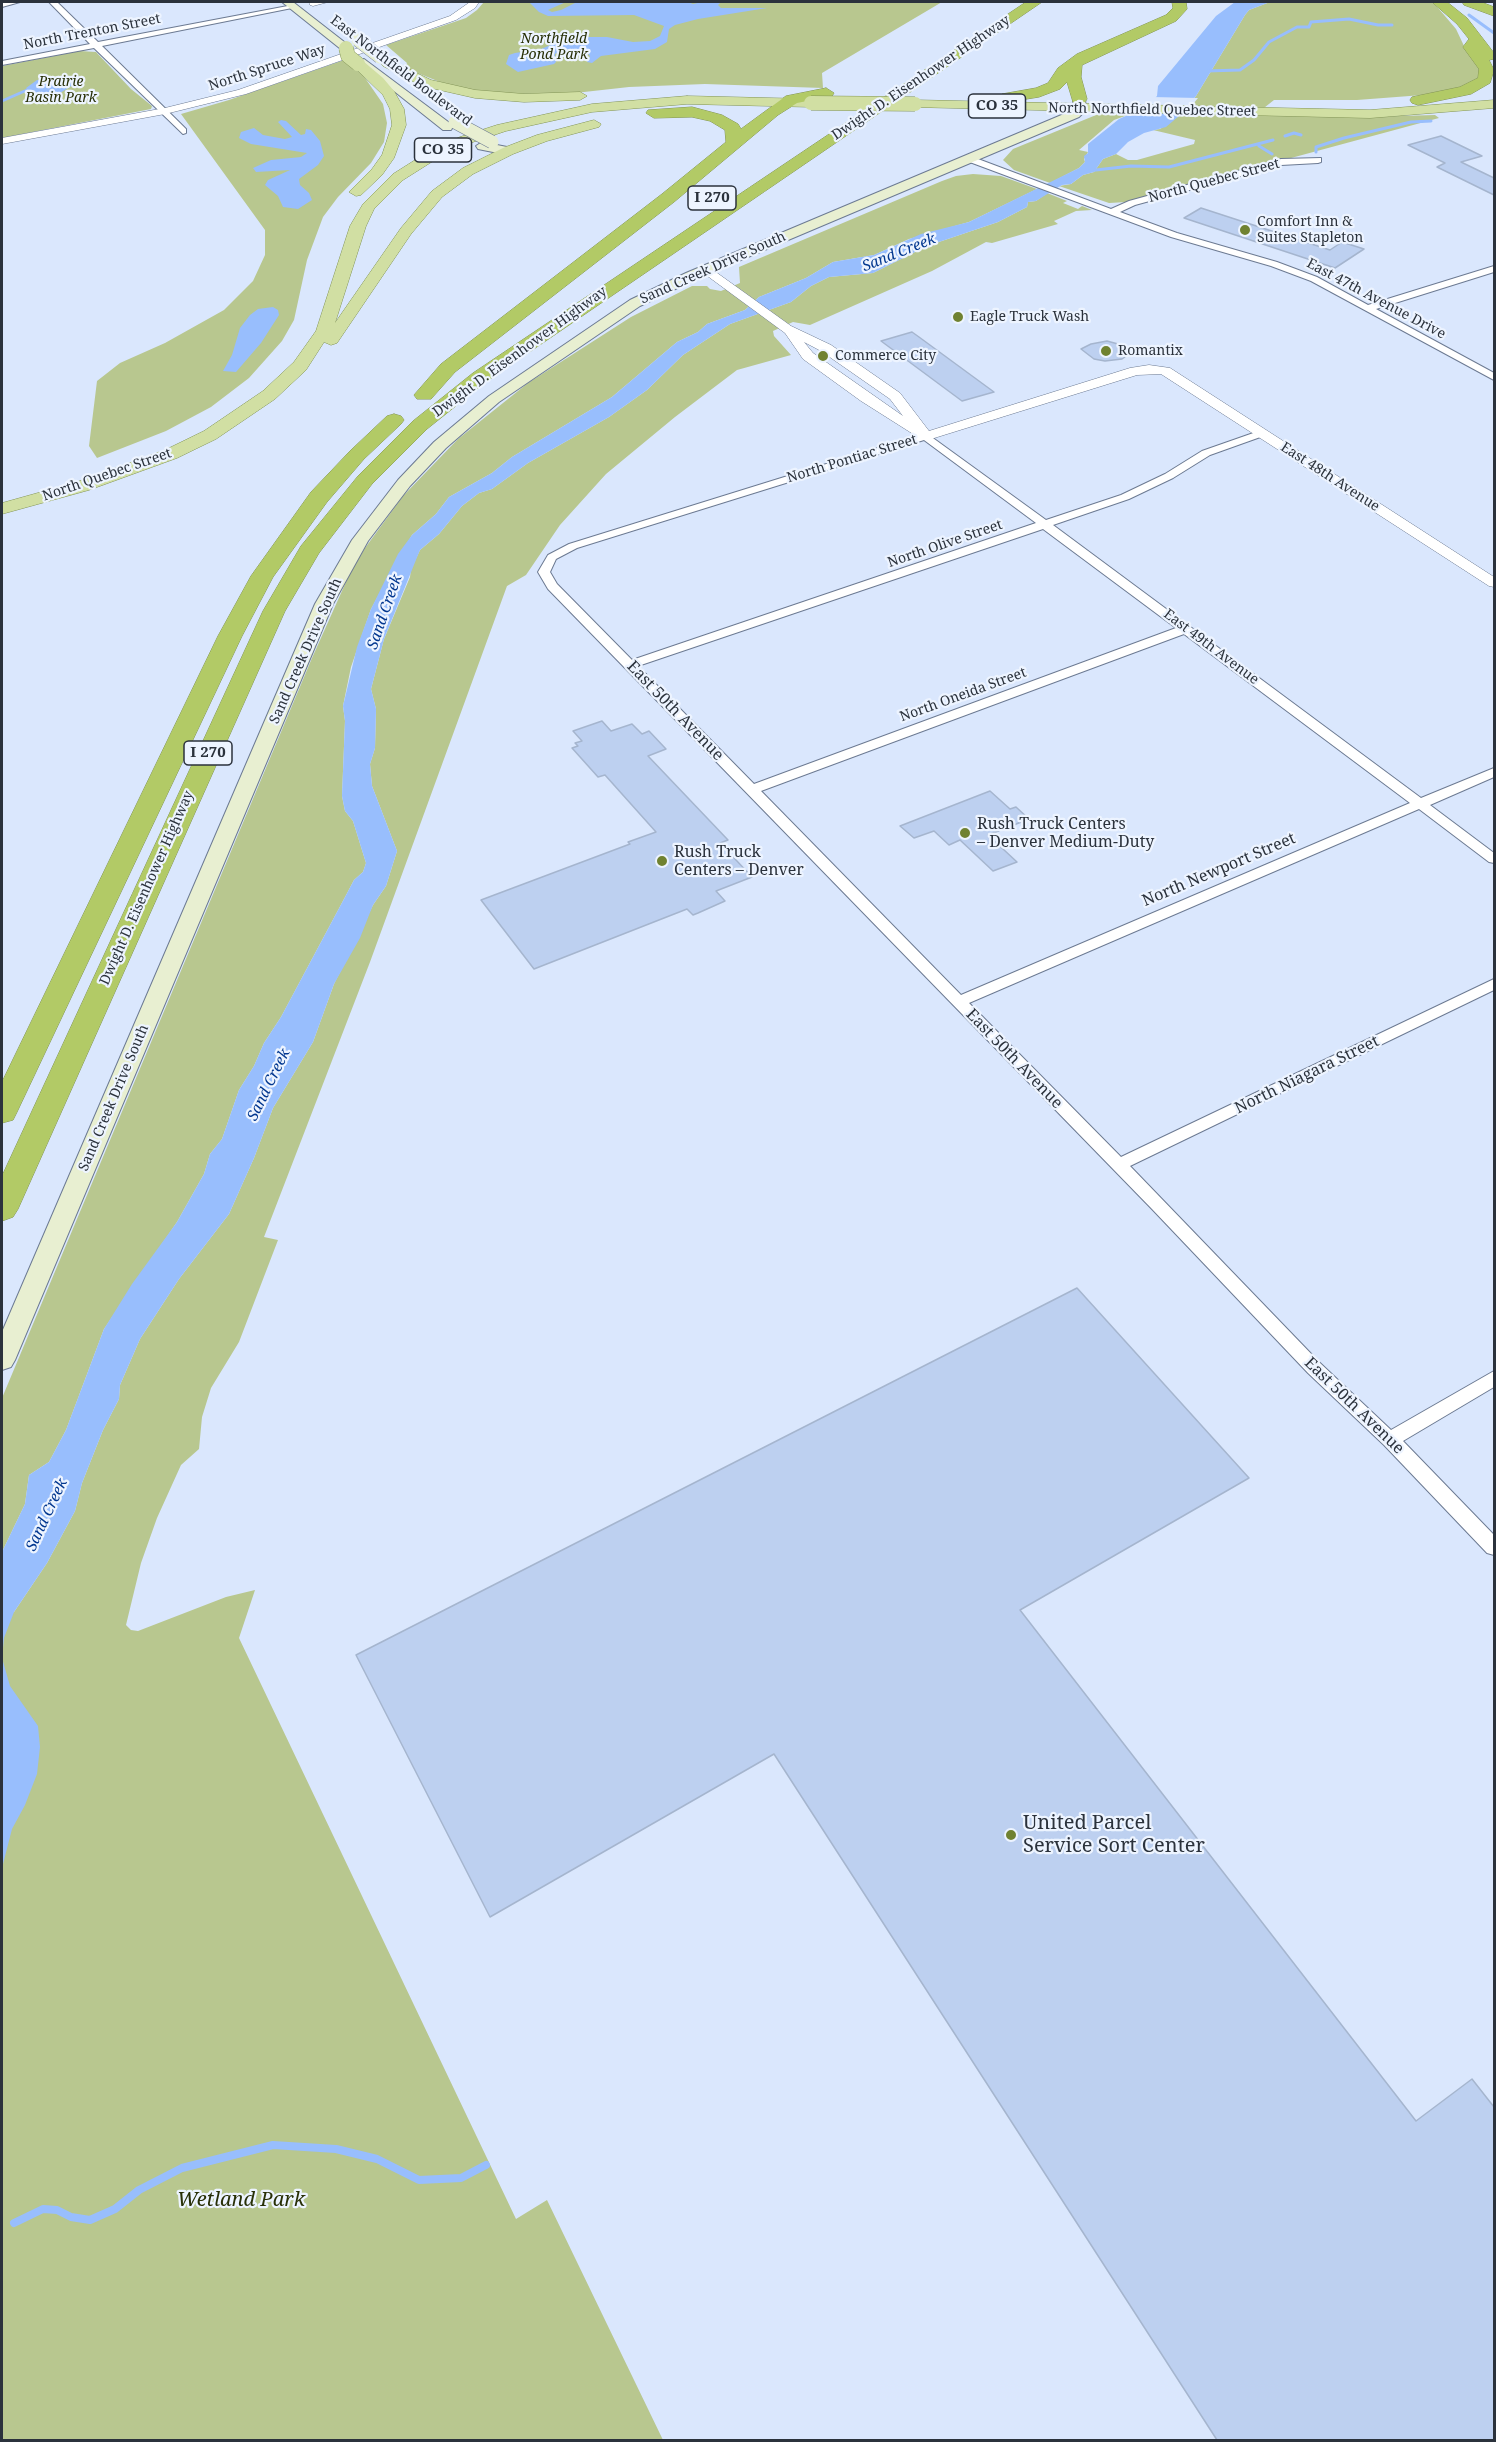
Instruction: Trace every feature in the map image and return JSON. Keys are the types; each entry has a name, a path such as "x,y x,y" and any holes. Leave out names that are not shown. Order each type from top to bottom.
{"highway":[{"name":"Dwight D. Eisenhower Highway","path":"2,1209 274,610 309,550 365,480 420,425 480,377 1035,2"},
{"path":"1008,97 1051,88 1059,82 1063,71 1074,63 1172,18 1180,9 1179,2"},
{"path":"1439,2 1462,21 1475,41 1494,62"},
{"path":"1469,2 1494,12"},
{"path":"1483,2 1494,6"},
{"path":"1418,100 1465,92 1485,80 1486,69 1471,47 1475,41"},
{"path":"1074,63 1073,77 1079,104"},
{"name":"Dwight D. Eisenhower Highway","path":"830,118 879,84"},
{"path":"424,395 448,368 626,232 784,103 804,96 826,93"},
{"path":"654,113 692,112 716,118 732,128 735,134 734,143"},
{"name":"Dwight D. Eisenhower Highway","path":"2,1112 230,636 262,576 298,524 340,473 381,432 424,395 594,277"}],"main road":[{"name":"East Northfield Boulevard","path":"290,4 344,47"},
{"name":"East Northfield Boulevard","path":"354,36 384,60 393,72 451,124"},
{"path":"344,47 348,56 361,63"},
{"path":"384,60 428,83 475,94 545,98 618,92 650,92"},
{"name":"East Northfield Boulevard","path":"361,63 451,124 487,144 508,151"},
{"name":"North Northfield Quebec Street","path":"361,63 389,94 397,109 399,125 389,154 377,171 354,195 353,202 377,180 399,165 425,149 468,130 562,105 650,92 709,90 1008,97 1115,109 1264,108 1357,104 1494,91"},
{"name":"North Northfield Quebec Street","path":"913,106 1079,104 1127,100 1370,114 1494,104"},
{"name":"CO 35","path":"240,416 289,377 318,343 333,306 361,219 379,195 414,166 456,144 485,133 577,111 672,101 764,101 913,106"},
{"path":"240,416 267,406 314,365 406,231 429,201 456,179 508,151 570,130 693,107 784,103"},
{"name":"Sand Creek Drive South","path":"2,1360 321,610 360,540 390,499 417,468 489,403 612,316 706,269 1075,114 1079,104"},
{"path":"913,106 1022,112 1037,117 1039,129"},
{"name":"North Quebec Street","path":"2,496 116,462 169,441 212,419 240,401 272,374 297,345 309,321 328,264"},
{"name":"North Quebec Street","path":"2,509 83,486 156,460 210,435 240,416"}],"street":[{"path":"2,5 16,2"},
{"path":"53,2 183,131"},
{"name":"North Spruce Way","path":"2,141 165,111 242,92 453,18 472,6 474,2"},
{"name":"North Trenton Street","path":"2,63 290,4"},
{"name":"East 47th Avenue Drive","path":"970,159 1202,244 1287,268 1326,285 1494,377"},
{"name":"North Quebec Street","path":"1111,212 1281,162 1318,160"},
{"name":"East 49th Avenue","path":"706,269 787,329 826,348 895,396 926,436"},
{"path":"1368,308 1494,269"},
{"name":"East 49th Avenue","path":"787,329 808,356 866,398 926,436 1047,524 1494,859"},
{"name":"North Pontiac Street","path":"546,565 559,552 573,546 1135,371 1149,369 1165,371"},
{"name":"East 48th Avenue","path":"1165,371 1494,583"},
{"path":"910,413 936,424 949,426 963,424"},
{"name":"North Olive Street","path":"630,665 1140,491 1206,453 1262,433"},
{"name":"East 50th Avenue","path":"546,565 544,572 552,586 1314,1368 1390,1440 1494,1546"},
{"name":"North Oneida Street","path":"751,790 1186,629"},
{"name":"North Newport Street","path":"958,1002 1494,772"},
{"name":"North Niagara Street","path":"1118,1165 1494,984"},
{"path":"1390,1440 1494,1378"}],"green space":[{"name":"Northfield Pond Park","path":"484,2 942,2 822,73 823,88 705,84 629,87 575,93 520,94 474,91 440,82 405,68 407,63 386,45 466,18"},
{"path":"1270,2 1433,2 1456,29 1464,46 1480,68 1481,76 1473,85 1436,94 1357,100 1274,100 1255,115 1362,117 1435,115 1439,118 1169,191 1126,202 1109,203 1059,186 1071,184 1083,175 1094,172 1103,159 1116,154 1128,160 1137,160 1194,144 1195,140 1153,130 1160,129 1179,116 1196,96 1249,10"},
{"name":"Prairie Basin Park","path":"80,51 96,52 131,89 152,106 151,109 2,138 2,66"},
{"path":"344,60 363,75 383,104 387,123 384,142 371,163 338,197 323,217 307,260 294,320 282,341 249,378 211,407 166,431 97,458 89,446 97,381 120,363 165,343 224,310 253,281 265,255 265,230 181,114 229,100"},
{"path":"1101,113 1133,113 1114,120 1079,150 1088,152 1084,159 1085,162 1079,168 1050,183 1014,170 1003,160 1013,149"},
{"path":"973,174 1001,176 1037,189 969,222 909,239 874,255 833,262 806,278 759,297 745,310 707,324 698,332 677,342 612,397 512,457 492,473 449,497 436,514 412,535 371,609 351,667 343,706 345,721 342,796 345,811 353,821 366,863 363,872 354,880 239,1090 222,1139 210,1154 204,1174 177,1222 104,1329 66,1430 49,1462 29,1475 25,1504 2,1552 2,1398 312,658 350,573 365,548 403,496 458,439 528,383 631,317 692,286 707,286 710,289 721,291 740,283 739,267 942,181"},
{"name":"Wetland Park","path":"1047,193 1067,201 1063,203 1078,209 1082,206 1092,210 1076,211 1054,221 1058,224 992,243 986,242 932,271 810,325 793,322 773,331 774,336 791,355 737,370 675,417 606,474 560,525 526,575 507,586 370,962 264,1237 278,1240 239,1342 211,1388 202,1417 199,1449 181,1465 157,1518 141,1563 126,1625 131,1630 138,1631 226,1597 255,1590 239,1638 516,2219 547,2200 663,2440 2,2440 2,1618 14,1612 47,1563 75,1511 82,1483 103,1430 119,1399 120,1385 140,1339 179,1279 229,1214 273,1108 313,1042 334,984 373,905 386,886 397,851 372,786 370,764 375,748 376,709 371,689 384,639 410,577 411,569 420,550 439,534 462,506 479,493 492,489 528,463 609,417 647,390 683,355 730,324 791,302 811,286 829,277 873,273 927,246 998,222 1027,207 1028,202 1036,201"}],"water":[{"path":"529,2 566,2 548,10 552,12 577,2 688,2 693,4 721,2 718,5 721,8 767,8 675,25 669,29 667,42 655,49 601,56 592,63 587,62 590,56 587,53 574,49 563,50 555,54 554,64 518,72 506,64 509,55 541,49 576,37 607,37 633,42 650,41 660,36 664,26 634,15 548,16 539,12"},
{"name":"Sand Creek","path":"1235,2 1270,2 1249,10 1196,96 1166,127 1144,133 1128,142 1116,154 1103,159 1094,172 1083,175 1071,184 1062,185 1036,201 1028,202 1027,207 998,222 927,246 873,273 829,277 811,286 791,302 730,324 683,355 647,390 609,417 528,463 492,489 479,493 462,506 439,534 420,550 384,639 371,689 376,709 375,748 370,764 372,786 397,851 386,886 373,905 360,938 334,984 313,1042 273,1108 229,1214 179,1279 140,1339 120,1385 119,1399 103,1430 82,1483 75,1511 47,1563 14,1612 4,1638 2,1658 2,1552 25,1504 29,1475 49,1462 66,1430 104,1329 132,1284 177,1222 204,1174 210,1154 222,1139 239,1090 354,880 363,872 366,863 353,821 345,811 342,796 345,721 343,706 357,647 371,609 398,554 412,535 436,514 449,497 492,473 512,457 612,397 677,342 698,332 707,324 745,310 759,297 806,278 833,262 874,255 921,234 969,222 1079,168 1085,162 1084,156 1088,153 1088,144 1119,119 1146,107 1157,96 1158,86 1216,16"},
{"path":"59,77 70,80 73,85 60,93 44,95 31,93 26,88 37,80"},
{"path":"286,121 301,135 305,134 306,129 311,130 320,141 324,156 318,165 299,179 300,185 309,193 312,200 298,209 283,207 278,196 265,185 268,180 290,170 256,172 253,168 271,160 301,157 307,153 251,144 239,138 241,132 254,128 263,135 285,139 292,137 278,122"},
{"path":"273,307 278,310 279,315 261,343 236,372 223,371 232,355 240,328 250,315 258,309"},
{"path":"2,1658 10,1686 38,1726 40,1747 37,1774 25,1805 12,1829 2,1868"}],"pier":[{"path":"1152,97 1198,98 1185,114 1124,113 1145,104"}],"building":[{"path":"1441,136 1482,156 1461,162 1494,178 1494,195 1437,167 1445,163 1408,145"},
{"name":"Comfort Inn & Suites Stapleton","path":"1201,208 1330,250 1342,242 1364,249 1335,268 1184,218"},
{"path":"912,332 994,392 962,401 881,341"},
{"name":"Romantix","path":"1107,341 1118,344 1131,353 1122,359 1105,361 1094,359 1081,349 1091,344"},
{"name":"Rush Truck Centers – Denver","path":"602,721 611,731 632,724 642,734 649,731 666,749 648,756 728,840 720,843 752,877 716,891 725,901 698,913 693,915 687,909 534,969 481,900 656,832 605,775 598,777 572,748 578,746 575,743 582,741 573,731"},
{"name":"Rush Truck Centers – Denver Medium-Duty","path":"990,791 1010,809 1016,807 1029,819 988,835 1017,862 993,871 960,840 949,845 934,831 914,838 900,826"},
{"name":"United Parcel Service Sort Center","path":"1077,1288 1249,1478 1020,1610 1416,2121 1472,2079 1494,2107 1494,2440 1217,2440 774,1754 490,1917 356,1655"}],"waterway":[{"path":"1469,15 1494,33"},
{"path":"1206,71 1240,70 1254,60 1269,42 1297,27 1309,27 1311,22 1349,19 1378,25 1392,25"},
{"path":"2,101 27,90"},
{"path":"1316,152 1316,147 1344,138 1411,122 1431,121"},
{"path":"1285,136 1294,133 1301,135"},
{"path":"1087,171 1131,166 1169,167 1273,140"},
{"path":"1259,146 1272,154"},
{"path":"14,2223 43,2209 57,2210 71,2217 90,2220 115,2209 139,2190 182,2168 273,2145 336,2149 377,2159 419,2180 461,2178 486,2165"}],"place":[{"name":"Comfort Inn & Suites Stapleton","path":"1245,230"},
{"name":"Eagle Truck Wash","path":"958,317"},
{"name":"Romantix","path":"1106,351"},
{"name":"Commerce City","path":"823,356"},
{"name":"Rush Truck Centers – Denver Medium-Duty","path":"965,833"},
{"name":"Rush Truck Centers – Denver","path":"662,861"},
{"name":"United Parcel Service Sort Center","path":"1011,1835"}]}
